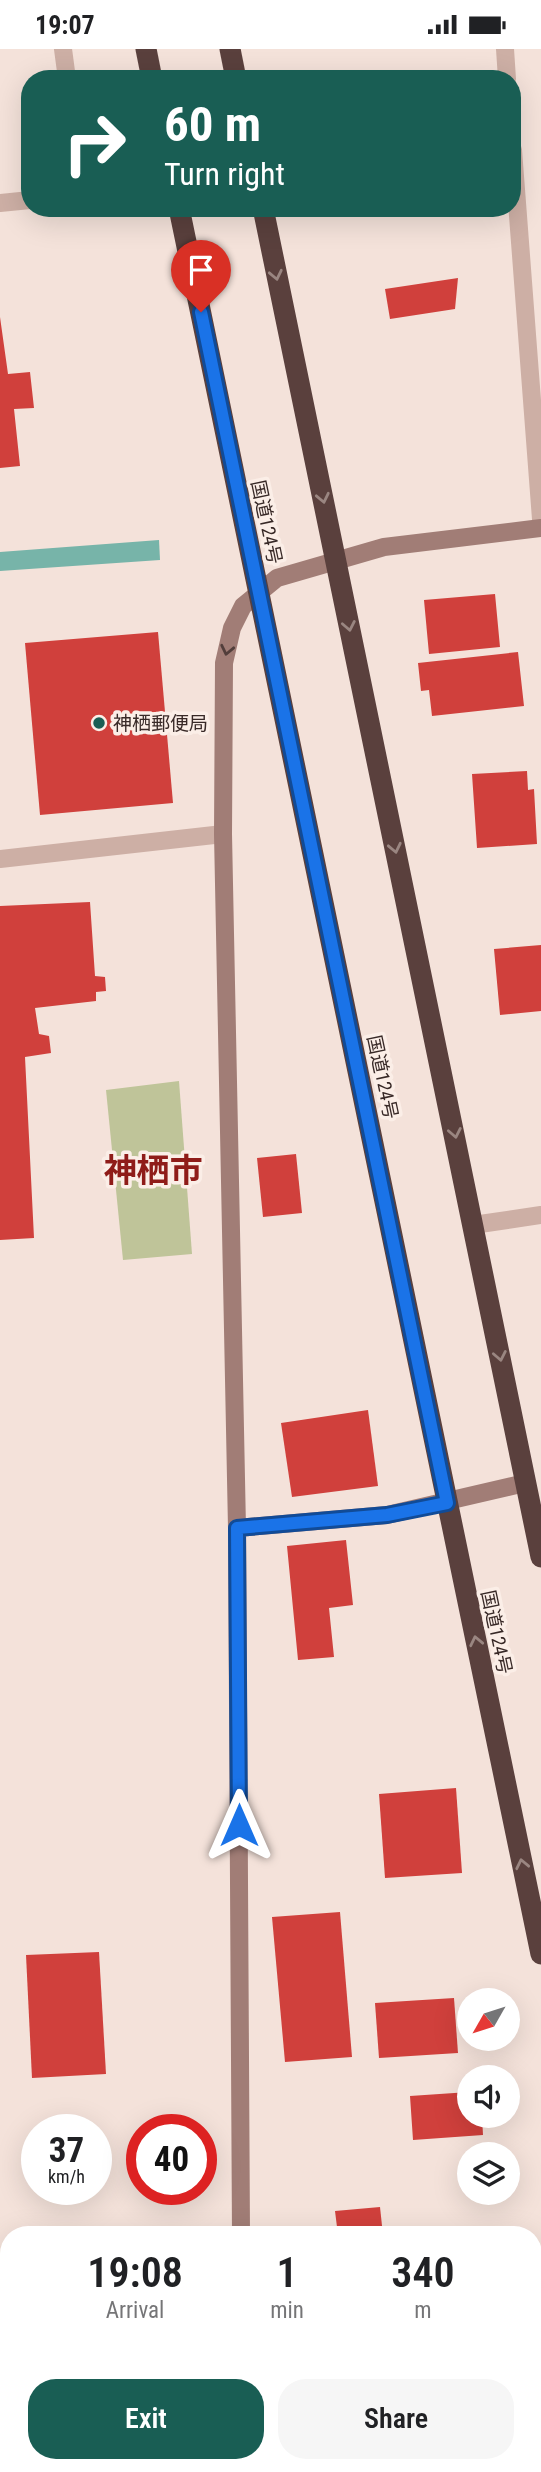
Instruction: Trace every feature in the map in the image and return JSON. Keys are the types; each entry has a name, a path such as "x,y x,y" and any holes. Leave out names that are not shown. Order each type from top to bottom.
{"highway":[{"path":"146,49 150,70"},
{"path":"230,49 234,70"},
{"name":"国道124号","path":"181,217 541,1954"},
{"path":"264,217 473,1225 533,1482 541,1557"}],"street":[{"path":"62,49 66,70"},
{"path":"505,49 506,70"},
{"path":"0,203 21,201"},
{"path":"518,217 541,519"},
{"path":"241,2226 237,1528 223,834 224,663 232,628 243,606 277,578 335,559 384,547 541,528"},
{"path":"0,859 223,834"},
{"path":"473,1225 541,1215"},
{"path":"237,1528 387,1515 533,1482"}],"green space":[{"path":"179,1081 192,1254 123,1260 106,1090"}],"water":[{"path":"159,540 160,560 0,571 0,552"}],"building":[{"path":"458,278 455,309 390,319 385,289"},
{"path":"0,317 8,374 30,372 34,408 14,409 20,466 0,468"},
{"path":"495,594 500,647 429,654 424,600"},
{"path":"158,632 173,803 40,815 25,643"},
{"path":"518,652 524,706 432,716 429,690 421,691 418,663"},
{"path":"527,771 528,790 534,789 537,844 477,848 472,774"},
{"path":"90,902 95,976 105,977 106,991 96,992 96,1001 35,1008 39,1034 49,1036 51,1053 25,1057 34,1238 0,1240 0,906"},
{"path":"541,945 541,1011 500,1015 494,949"},
{"path":"296,1154 302,1213 263,1217 257,1158"},
{"path":"368,1410 378,1486 292,1497 281,1423"},
{"path":"346,1540 353,1605 329,1608 334,1657 298,1660 287,1546"},
{"path":"456,1788 462,1873 385,1878 379,1794"},
{"path":"340,1912 352,2057 285,2062 272,1917"},
{"path":"99,1952 106,2074 32,2078 26,1955"},
{"path":"454,1998 458,2053 379,2058 375,2003"},
{"path":"457,2093 457,2128 483,2128 483,2135 413,2140 410,2096"},
{"path":"380,2207 382,2226 337,2226 335,2211"}],"place":[{"name":"神栖郵便局","path":"99,723"}],"district":[{"name":"神栖市","path":"153,1170"}],"route":[{"path":"201,312 447,1503 387,1515 237,1528 239,1825"}]}
